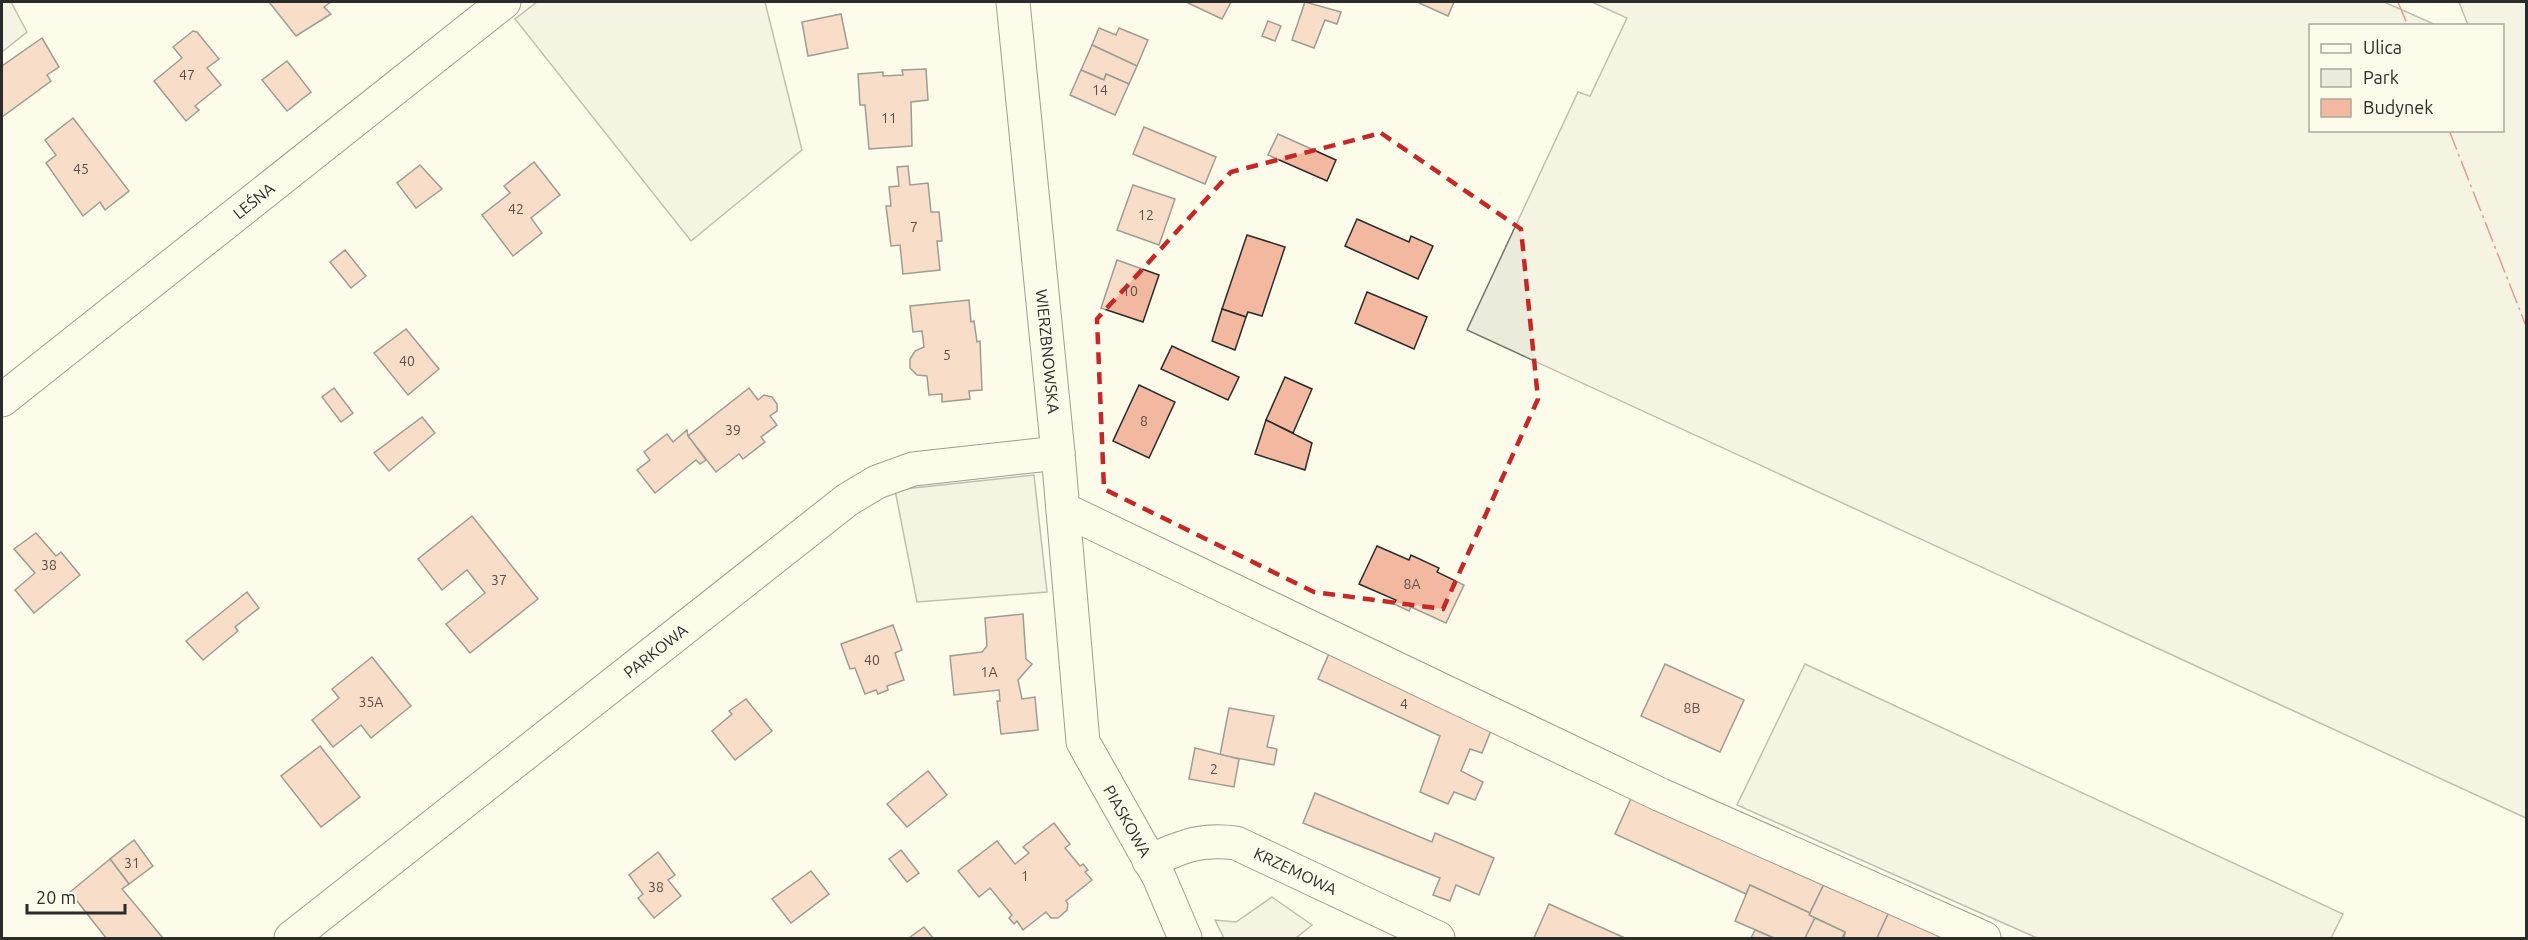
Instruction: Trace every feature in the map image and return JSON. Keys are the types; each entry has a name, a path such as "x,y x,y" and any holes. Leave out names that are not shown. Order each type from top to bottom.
{"street":[{"name":"LEŚNA","path":"2,400 504,2"},
{"name":"WIERZBNOWSKA","path":"1013,2 1058,453 1078,702"},
{"name":"PARKOWA","path":"291,939 847,500 877,482 913,469 1058,453"},
{"path":"1063,509 1660,795 1984,939"},
{"name":"PIASKOWA","path":"1078,702 1083,742 1149,861 1185,939"},
{"name":"KRZEMOWA","path":"1149,861 1190,844 1210,840 1236,843 1438,939"}],"highlighted area":[{"path":"1381,133 1521,229 1538,399 1443,609 1314,592 1104,489 1097,319 1231,172"}],"green space":[{"path":"2,2 11,2 27,32 2,52"},
{"path":"537,2 765,2 802,150 691,241 515,19"},
{"path":"1592,2 2384,2 2434,24 2309,24 2309,132 2504,132 2504,24 2468,24 2459,2 2526,2 2526,818 1467,330 1578,92 1590,96 1627,18"},
{"path":"1034,475 1047,592 917,602 895,490"},
{"path":"1805,664 2343,914 2331,938 2037,938 1737,805"},
{"path":"1272,897 1312,925 1296,938 1224,938 1215,920 1236,922"}],"building":[{"path":"269,2 331,2 324,7 331,14 296,36"},
{"path":"1186,2 1231,2 1222,19"},
{"path":"1305,2 1341,12 1337,24 1325,20 1314,48 1292,40"},
{"path":"1417,2 1454,2 1448,16"},
{"path":"841,14 848,48 808,56 802,22"},
{"path":"1268,21 1281,26 1275,41 1262,36"},
{"path":"1099,28 1116,35 1119,28 1148,40 1137,66 1092,45"},
{"path":"193,31 197,32 219,59 207,68 221,85 195,106 199,110 186,121 154,81 182,58 173,47"},
{"path":"42,38 59,67 47,75 51,81 2,117 2,66"},
{"path":"1092,45 1137,66 1129,84 1106,74 1104,80 1081,70"},
{"path":"287,61 311,92 287,111 262,80"},
{"path":"926,69 928,100 911,102 912,146 869,149 865,105 860,105 858,74 883,72 883,76 903,75 902,70"},
{"path":"1081,70 1104,80 1106,74 1129,84 1115,115 1070,95"},
{"path":"73,118 129,191 105,210 100,202 83,216 46,163 56,155 45,140"},
{"path":"1144,127 1216,157 1205,184 1133,154"},
{"path":"1278,134 1336,160 1327,181 1268,155"},
{"path":"534,162 560,195 531,218 542,233 513,256 482,215 510,193 504,186"},
{"path":"420,165 442,189 416,208 397,183"},
{"path":"908,166 910,185 928,183 931,212 939,212 942,241 937,241 940,270 903,274 900,245 891,246 886,206 891,206 889,187 899,186 897,167"},
{"path":"1133,185 1175,199 1159,245 1117,230"},
{"path":"1357,219 1409,242 1411,236 1433,246 1418,279 1345,246"},
{"path":"1247,235 1285,247 1262,316 1248,312 1246,317 1222,309"},
{"path":"345,250 366,276 351,288 330,262"},
{"path":"1117,260 1159,275 1143,322 1101,308"},
{"path":"1367,292 1427,317 1414,349 1355,323"},
{"path":"969,300 971,322 974,321 977,342 980,341 982,390 969,391 970,399 942,402 942,394 929,395 927,376 917,375 910,368 910,359 915,351 924,347 922,331 913,332 910,306"},
{"path":"1222,309 1246,317 1235,350 1212,341"},
{"path":"406,329 439,369 408,395 374,353"},
{"path":"1172,346 1239,377 1228,400 1161,369"},
{"path":"1285,377 1312,389 1293,433 1266,420"},
{"path":"1139,385 1175,402 1149,458 1113,441"},
{"path":"334,388 353,413 341,422 322,397"},
{"path":"749,388 758,400 764,395 772,397 777,404 777,411 770,416 777,425 761,437 765,442 743,459 739,454 716,472 688,436"},
{"path":"422,417 435,433 389,471 374,453"},
{"path":"1266,420 1312,443 1305,470 1255,454"},
{"path":"687,430 688,436 706,460 700,464 696,460 655,493 637,470 650,460 644,452 667,434 673,442"},
{"path":"472,516 538,599 470,653 446,624 485,593 467,570 442,590 418,559"},
{"path":"36,533 56,556 61,552 80,575 34,613 15,590 35,573 14,549"},
{"path":"1377,546 1409,560 1411,555 1439,568 1437,572 1464,585 1446,623 1411,607 1409,611 1394,604 1396,600 1359,584"},
{"path":"247,592 259,608 235,627 238,631 203,660 186,641"},
{"path":"1023,614 1026,659 1032,664 1018,680 1022,699 1035,697 1038,730 1001,734 997,701 1000,701 999,690 954,695 950,656 982,652 987,646 985,618"},
{"path":"893,625 902,650 895,653 904,680 887,686 888,690 878,694 876,690 865,694 855,668 850,669 841,644"},
{"path":"1331,649 1492,728 1482,753 1470,749 1461,771 1483,782 1475,800 1454,792 1448,804 1420,792 1440,736 1318,679"},
{"path":"372,657 411,706 371,738 361,725 333,747 312,720 339,698 332,689"},
{"path":"1665,664 1744,700 1720,752 1641,716"},
{"path":"746,699 772,731 735,760 712,731 732,714 729,711"},
{"path":"1229,708 1274,716 1267,747 1277,749 1274,765 1220,755"},
{"path":"320,746 360,797 321,827 281,776"},
{"path":"1195,748 1239,759 1234,787 1189,779"},
{"path":"928,771 947,795 907,827 887,804"},
{"path":"1635,790 1825,882 1810,913 1750,885 1746,894 1615,834"},
{"path":"1315,793 1432,842 1435,833 1494,858 1479,895 1456,885 1450,901 1433,895 1440,878 1303,823"},
{"path":"1054,823 1070,844 1065,848 1080,866 1083,864 1088,870 1085,872 1092,880 1066,901 1067,910 1058,918 1051,918 1046,912 1023,930 1017,921 1014,924 1009,918 1012,915 990,888 979,897 958,871 997,841 1015,864 1029,853 1023,847"},
{"path":"134,840 153,866 129,884 110,859"},
{"path":"901,850 919,873 907,882 889,859"},
{"path":"658,852 675,875 668,880 681,896 654,918 638,898 643,894 629,875"},
{"path":"110,859 129,884 122,889 163,938 106,938 70,892"},
{"path":"811,871 829,894 791,923 772,899"},
{"path":"1825,882 1889,912 1877,938 1844,938 1845,932 1809,915"},
{"path":"1750,885 1810,913 1809,915 1815,918 1805,938 1774,938 1735,921"},
{"path":"1549,904 1625,938 1534,938"},
{"path":"1889,912 1946,938 1877,938"},
{"path":"1815,918 1845,932 1842,938 1805,938"},
{"path":"924,927 933,938 909,938"},
{"path":"1755,930 1774,938 1751,938"}],"power":[{"path":"2398,2 2407,24"},
{"path":"2450,132 2526,326"}]}
